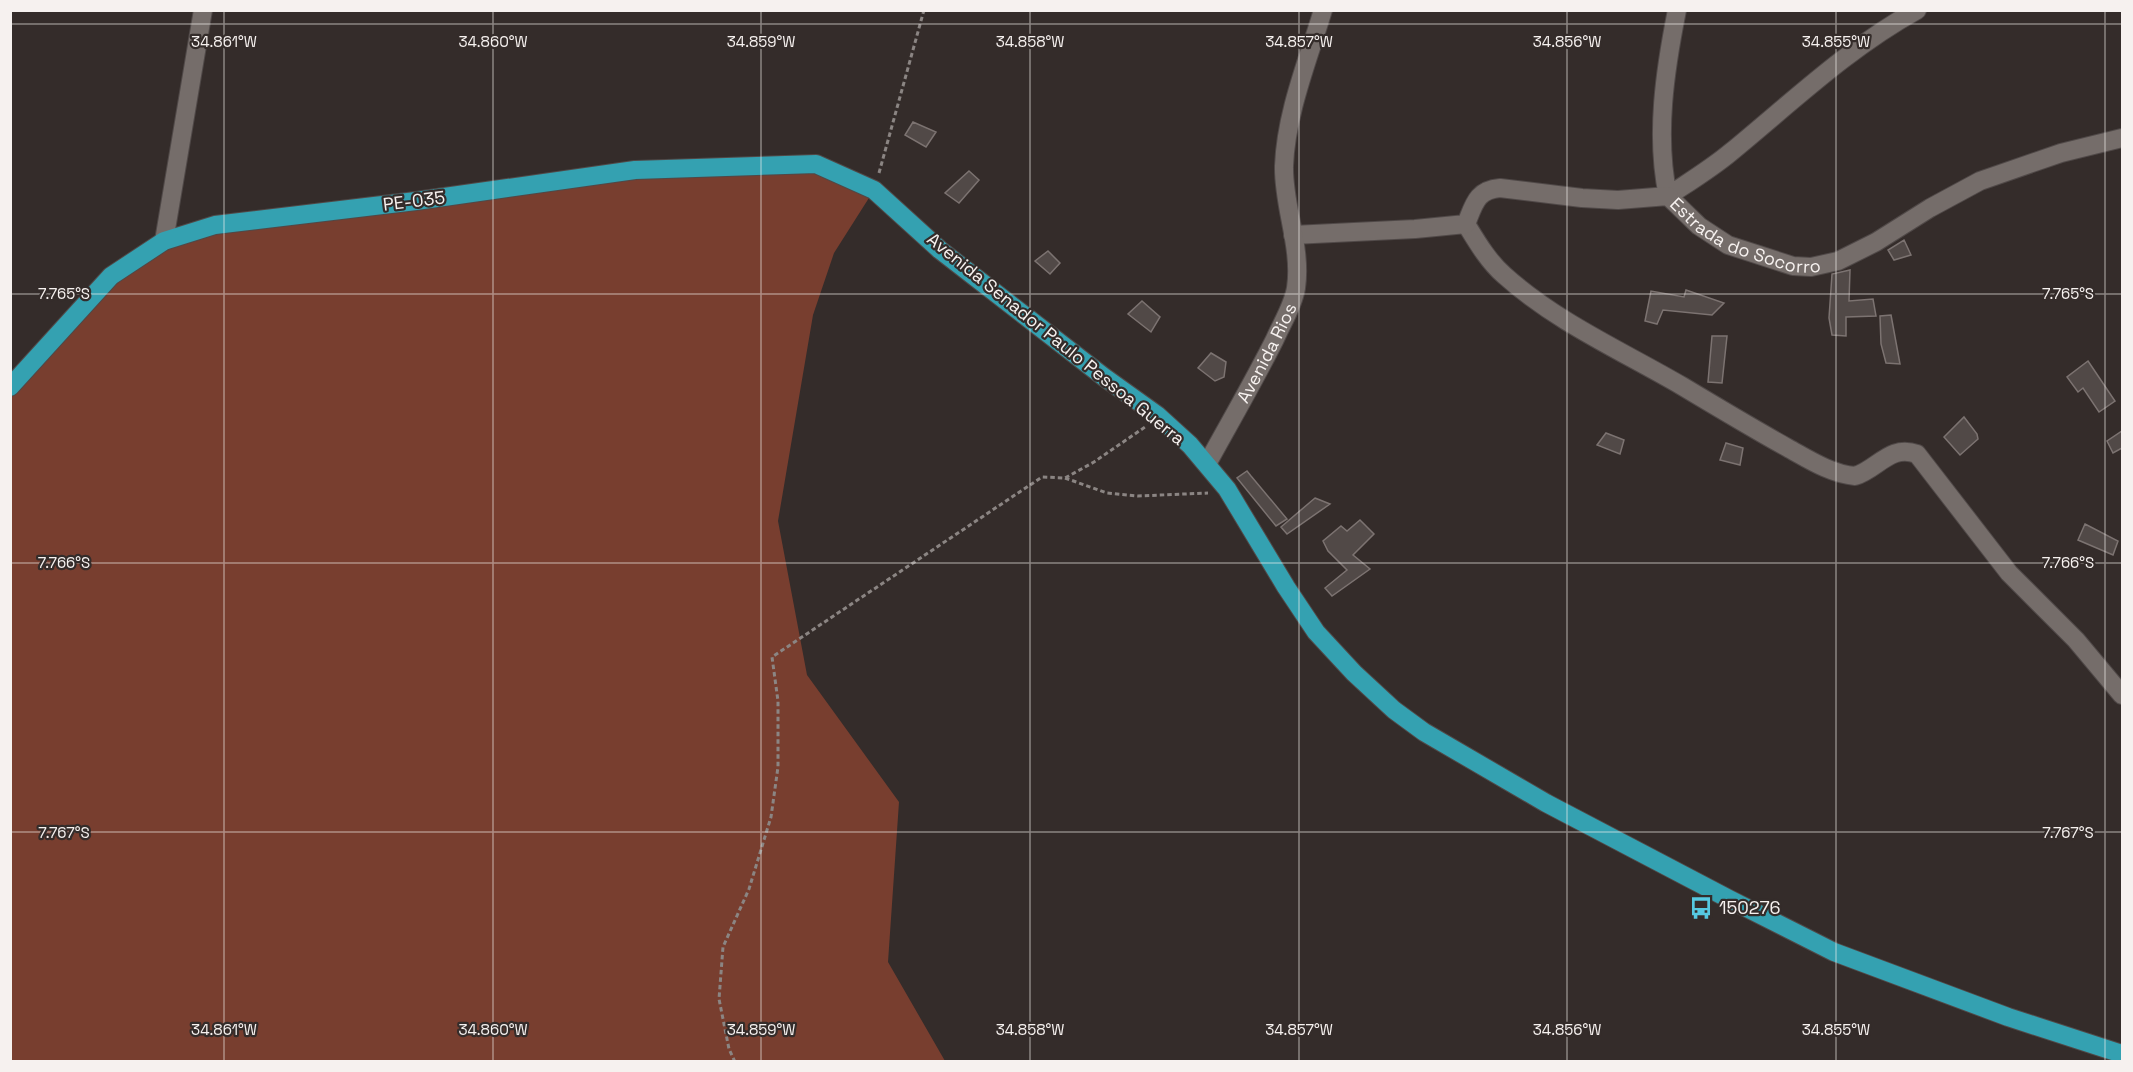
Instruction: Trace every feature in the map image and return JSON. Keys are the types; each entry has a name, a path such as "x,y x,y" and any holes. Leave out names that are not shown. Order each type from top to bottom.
{"main road":[{"name":"PE-035","path":"10,387 111,276 164,241 215,225 664,168 816,164 874,190"},
{"name":"Avenida Senador Paulo Pessoa Guerra","path":"874,190 966,271 1157,415 1207,464 1227,489 1316,632 1354,673 1394,710 1424,732 1546,803 1834,952 2007,1017 2122,1054"}],"street":[{"path":"164,241 203,10"},
{"name":"Avenida Rios","path":"1207,464 1254,380 1291,305 1296,288 1293,235 1285,192 1284,166 1287,138 1295,104 1323,10"},
{"path":"1677,10 1671,41 1662,127 1662,158 1668,196 1729,154 1854,50 1917,10"},
{"name":"Estrada do Socorro","path":"1466,224 1479,196 1489,189 1500,188 1618,200 1668,196 1699,226 1728,245 1793,266 1811,267 1838,261 1876,242 1930,208 1980,181 2061,153 2122,138"},
{"path":"1293,235 1466,224 1482,250 1503,274 1532,297 1626,356 1804,457 1836,472 1855,476 1891,454 1909,451 1917,454 2009,573 2076,640 2122,695"}],"path":[{"path":"874,190 924,10"},
{"path":"1065,478 1094,462 1145,428 1157,415"},
{"path":"735,1062 729,1049 719,999 723,947 749,889 771,817 778,767 778,701 772,657 1042,477 1065,478 1107,493 1138,496 1202,495 1227,489"}],"shaded area":[{"path":"816,164 874,190 834,253 813,315 778,521 807,675 899,802 888,962 945,1061 11,1061 10,387 111,276 164,241 635,170"}],"building":[{"path":"913,122 936,132 926,147 905,135"},
{"path":"969,171 979,180 959,203 945,193"},
{"path":"1904,240 1911,255 1894,260 1888,250"},
{"path":"1048,251 1060,263 1050,274 1035,261"},
{"path":"1850,270 1849,301 1873,299 1876,316 1846,317 1846,336 1832,335 1829,318 1832,274"},
{"path":"1686,290 1724,303 1712,315 1663,310 1657,324 1645,321 1651,291 1684,297"},
{"path":"1142,301 1160,317 1151,332 1128,314"},
{"path":"1891,315 1900,364 1886,363 1881,344 1880,316"},
{"path":"1712,336 1727,336 1722,383 1708,382"},
{"path":"1211,353 1226,362 1224,377 1215,381 1198,368"},
{"path":"2088,361 2115,401 2099,412 2083,388 2078,392 2067,377"},
{"path":"1964,417 1977,434 1978,439 1960,455 1944,437"},
{"path":"2122,431 2122,448 2113,453 2107,441"},
{"path":"1606,433 1624,440 1620,454 1597,445"},
{"path":"1726,443 1743,448 1740,465 1720,460"},
{"path":"1247,471 1287,519 1276,526 1237,478"},
{"path":"1315,498 1330,504 1287,534 1281,527"},
{"path":"1360,520 1374,534 1353,555 1370,569 1332,596 1325,588 1347,570 1328,551 1323,541 1341,526 1347,531"},
{"path":"2085,524 2118,541 2113,555 2078,540"}],"place":[{"name":"150276","path":"1701,908"}]}
